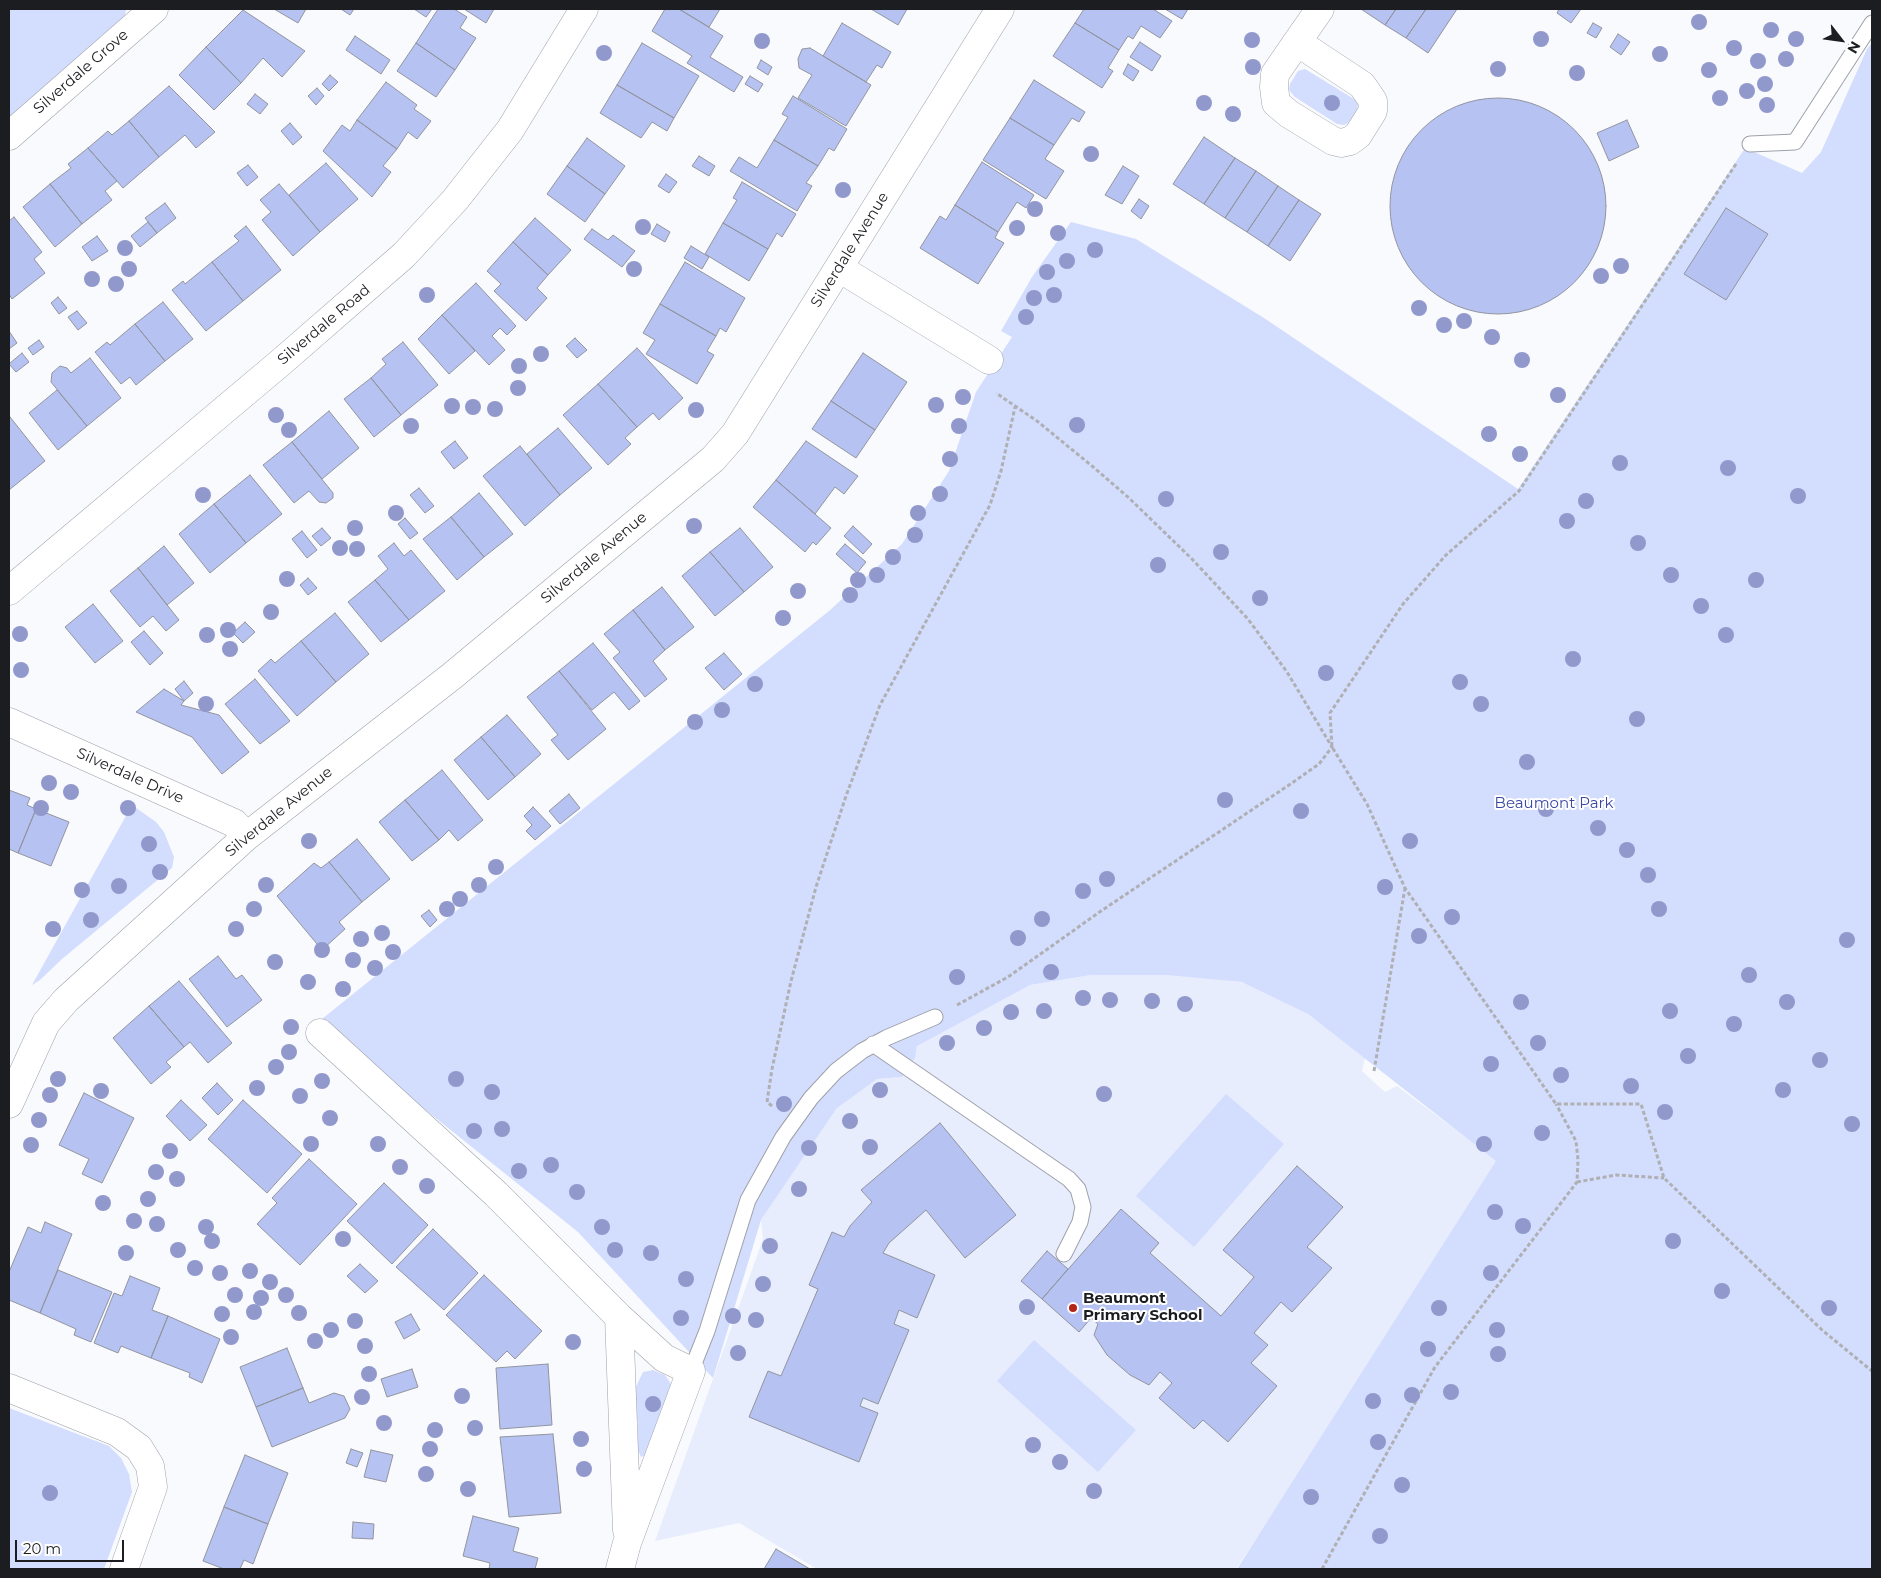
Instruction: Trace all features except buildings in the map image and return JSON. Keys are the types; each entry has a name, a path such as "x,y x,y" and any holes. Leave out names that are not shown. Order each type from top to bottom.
{"street":[{"name":"Silverdale Grove","path":"9,136 154,9"},
{"name":"Silverdale Road","path":"9,591 280,363 404,255 445,212 510,130 584,9"},
{"name":"Silverdale Avenue","path":"9,1104 46,1023 66,1000 247,836 452,676 713,459 735,434 1000,9"},
{"path":"1296,42 1320,9"},
{"path":"839,268 988,360"},
{"name":"Silverdale Drive","path":"9,722 234,822 247,836"},
{"path":"320,1033 496,1194 619,1317 664,1358 691,1371 627,1543 620,1569"},
{"path":"619,1317 627,1543"},
{"path":"9,1388 117,1432 139,1448 150,1466 153,1487 124,1569"}],"lane":[{"path":"1750,144 1795,142 1872,23"},
{"path":"691,1371 707,1331 748,1200 783,1136 812,1098 836,1071 862,1050 935,1017"},
{"path":"873,1044 1070,1179 1078,1189 1083,1207 1080,1222 1064,1254"}],"path":[{"path":"935,1017 1008,977 1101,910 1319,764 1332,747 1330,713 1403,604 1446,555 1519,490 1750,144"},
{"path":"992,389 1014,407 1037,421 1129,498 1192,558 1248,619 1287,672 1367,804 1405,888 1556,1104 1576,1141 1578,1160 1577,1182 1435,1367 1322,1569"},
{"path":"774,1108 767,1102 790,981 816,887 846,796 880,705 990,505 1001,471 1014,407"},
{"path":"1374,1071 1405,888"},
{"path":"1556,1104 1641,1104 1664,1178 1822,1330 1872,1371"},
{"path":"1577,1182 1616,1174 1664,1178"}],"shaded area":[{"name":"Beaumont Primary School","path":"1184,974 1253,984 1291,1001 1365,1058 1362,1071 1385,1092 1397,1086 1503,1165 1236,1569 817,1569 739,1523 655,1541 763,1239 761,1220 837,1108 858,1090 877,1079 902,1077 915,1058 917,1046 989,1004 1030,985 1091,975"}],"green space":[{"path":"9,9 126,9 125,17 9,119"},
{"name":"Beaumont Park","path":"1872,43 1872,1569 1237,1569 1496,1161 1308,1014 1242,982 1168,975 1091,975 1030,985 917,1046 915,1058 902,1077 877,1079 837,1108 761,1220 713,1378 578,1232 317,1023 829,611 902,544 949,471 976,392 1012,337 1001,331 1032,277 1071,222 1136,239 1264,318 1518,489 1745,148 1802,173 1821,152 1867,49"},
{"path":"1305,69 1354,99 1358,104 1357,111 1350,122 1344,125 1337,124 1295,97 1289,90 1290,84 1298,71"},
{"path":"132,805 156,822 164,832 174,857 172,868 32,985"},
{"path":"1226,1094 1284,1144 1194,1247 1136,1196"},
{"path":"1034,1340 1136,1430 1098,1472 997,1381"},
{"path":"653,1370 665,1375 671,1384 646,1455 641,1457 638,1450 638,1423 633,1393 643,1372"},
{"path":"9,1408 109,1446 121,1458 129,1474 132,1492 104,1569 9,1569"}],"place":[{"name":"Beaumont Primary School","path":"1073,1308"}]}
